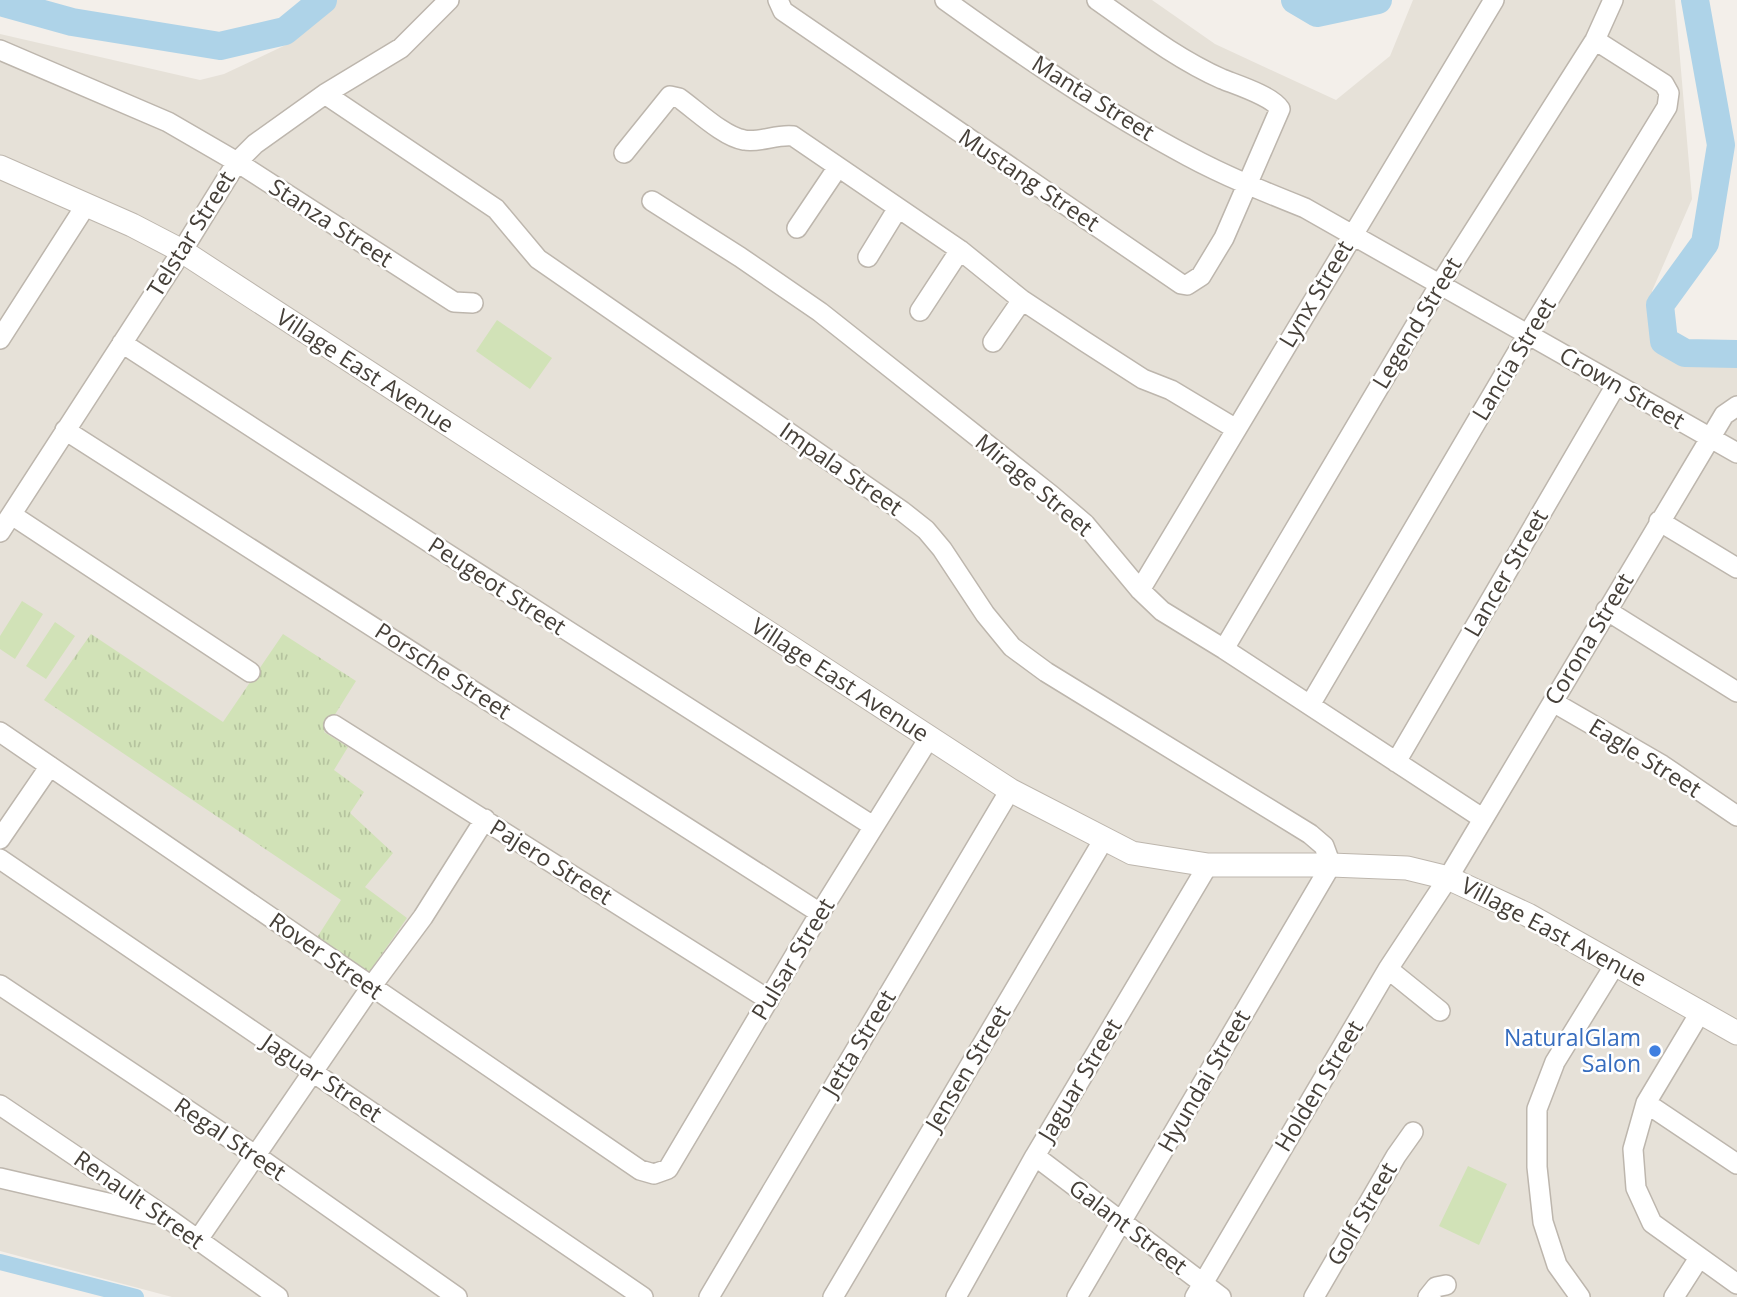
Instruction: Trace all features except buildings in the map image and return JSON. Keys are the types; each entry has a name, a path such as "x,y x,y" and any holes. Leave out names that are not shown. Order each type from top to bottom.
{"street":[{"name":"Telstar Street","path":"0,532 237,162 254,144 325,94 401,48 449,0"},
{"name":"Manta Street","path":"945,0 995,36 1127,121 1248,185"},
{"path":"1097,0 1157,42 1208,72 1277,104 1279,114 1248,185"},
{"name":"Lynx Street","path":"1140,590 1494,0"},
{"name":"Legend Street","path":"1224,649 1440,284 1595,40 1612,0"},
{"name":"Mustang Street","path":"777,10 1181,284 1187,285 1201,276 1224,238 1248,185"},
{"name":"Lancia Street","path":"1310,705 1528,334 1667,107 1668,88 1664,84 1595,40"},
{"name":"Stanza Street","path":"0,50 168,122 237,162 454,302 473,303"},
{"name":"Impala Street","path":"325,94 495,209 538,259 926,530 942,549 985,614 1012,647 1037,666 1310,834 1324,846 1331,865"},
{"path":"624,153 670,96 679,98 731,135 744,140 793,136 960,250 1022,300 1143,379 1171,390 1236,429"},
{"path":"797,228 838,166"},
{"name":"Village East Avenue","path":"0,167 132,225 182,251 1010,790 1132,853 1208,865 1407,868 1448,877 1528,915 1737,1033"},
{"name":"Crown Street","path":"1248,185 1305,208 1737,453"},
{"name":"Mirage Street","path":"652,201 820,312 1051,495 1085,524 1140,590 1162,611 1482,818"},
{"path":"0,339 86,205"},
{"path":"868,257 898,208"},
{"path":"920,311 960,250"},
{"path":"993,342 1022,300"},
{"name":"Peugeot Street","path":"122,343 873,826"},
{"name":"Lancer Street","path":"1396,762 1616,385"},
{"name":"Corona Street","path":"1448,877 1709,438 1724,415 1737,406"},
{"name":"Porsche Street","path":"65,430 820,913"},
{"path":"12,514 250,672"},
{"path":"1659,521 1737,568"},
{"path":"1606,610 1737,692"},
{"name":"Eagle Street","path":"1553,702 1662,765 1737,816"},
{"name":"Pajero Street","path":"334,724 769,1000"},
{"name":"Rover Street","path":"0,732 640,1170 654,1174"},
{"name":"Pulsar Street","path":"654,1174 668,1169 820,913 929,738"},
{"path":"0,839 50,766"},
{"name":"Jetta Street","path":"709,1297 1010,790"},
{"path":"197,1241 443,887 485,819"},
{"name":"Jensen Street","path":"833,1297 1104,839"},
{"name":"Jaguar Street","path":"0,859 643,1297"},
{"name":"Jaguar Street","path":"956,1297 1035,1156 1208,865"},
{"name":"Hyundai Street","path":"1077,1297 1331,865"},
{"name":"Holden Street","path":"1199,1290 1388,970 1448,877"},
{"path":"1580,1297 1557,1265 1543,1222 1537,1167 1537,1109 1555,1062 1616,963"},
{"path":"1388,970 1440,1011"},
{"name":"Regal Street","path":"0,985 255,1155 457,1297"},
{"path":"1701,1011 1646,1103 1633,1149 1636,1188 1652,1223 1737,1284"},
{"path":"1646,1103 1737,1164"},
{"name":"Renault Street","path":"0,1105 166,1217 278,1297"},
{"name":"Golf Street","path":"1314,1297 1396,1156 1413,1132"},
{"name":"Galant Street","path":"1035,1156 1121,1222 1199,1290 1221,1297"},
{"path":"0,1178 166,1217"},
{"path":"1674,1297 1699,1258"},
{"path":"1428,1297 1436,1287 1446,1285"}],"shaded area":[{"path":"335,0 1152,0 1215,44 1336,100 1390,56 1413,0 1675,0 1692,199 1652,291 1660,351 1737,360 1737,1297 172,1297 0,1251 0,34 200,80 224,74 292,42"}],"green space":[{"path":"497,320 552,358 530,389 476,351"},
{"path":"22,601 43,614 15,659 0,649 0,636"},
{"path":"55,622 75,636 46,679 26,666"},
{"path":"91,634 223,722 283,634 356,681 324,732 348,747 334,770 364,792 350,813 393,853 365,887 407,918 367,975 316,939 341,900 44,700"},
{"path":"1468,1166 1507,1184 1479,1245 1439,1226"}],"waterway":[{"path":"0,2 72,22 220,46 285,31 323,0"},
{"path":"1295,0 1317,13 1378,0"},
{"path":"1695,0 1721,145 1705,243 1660,305 1664,341 1685,353 1737,354"},
{"path":"0,1262 136,1297"}],"place":[{"name":"NaturalGlam Salon","path":"1655,1051"}]}
